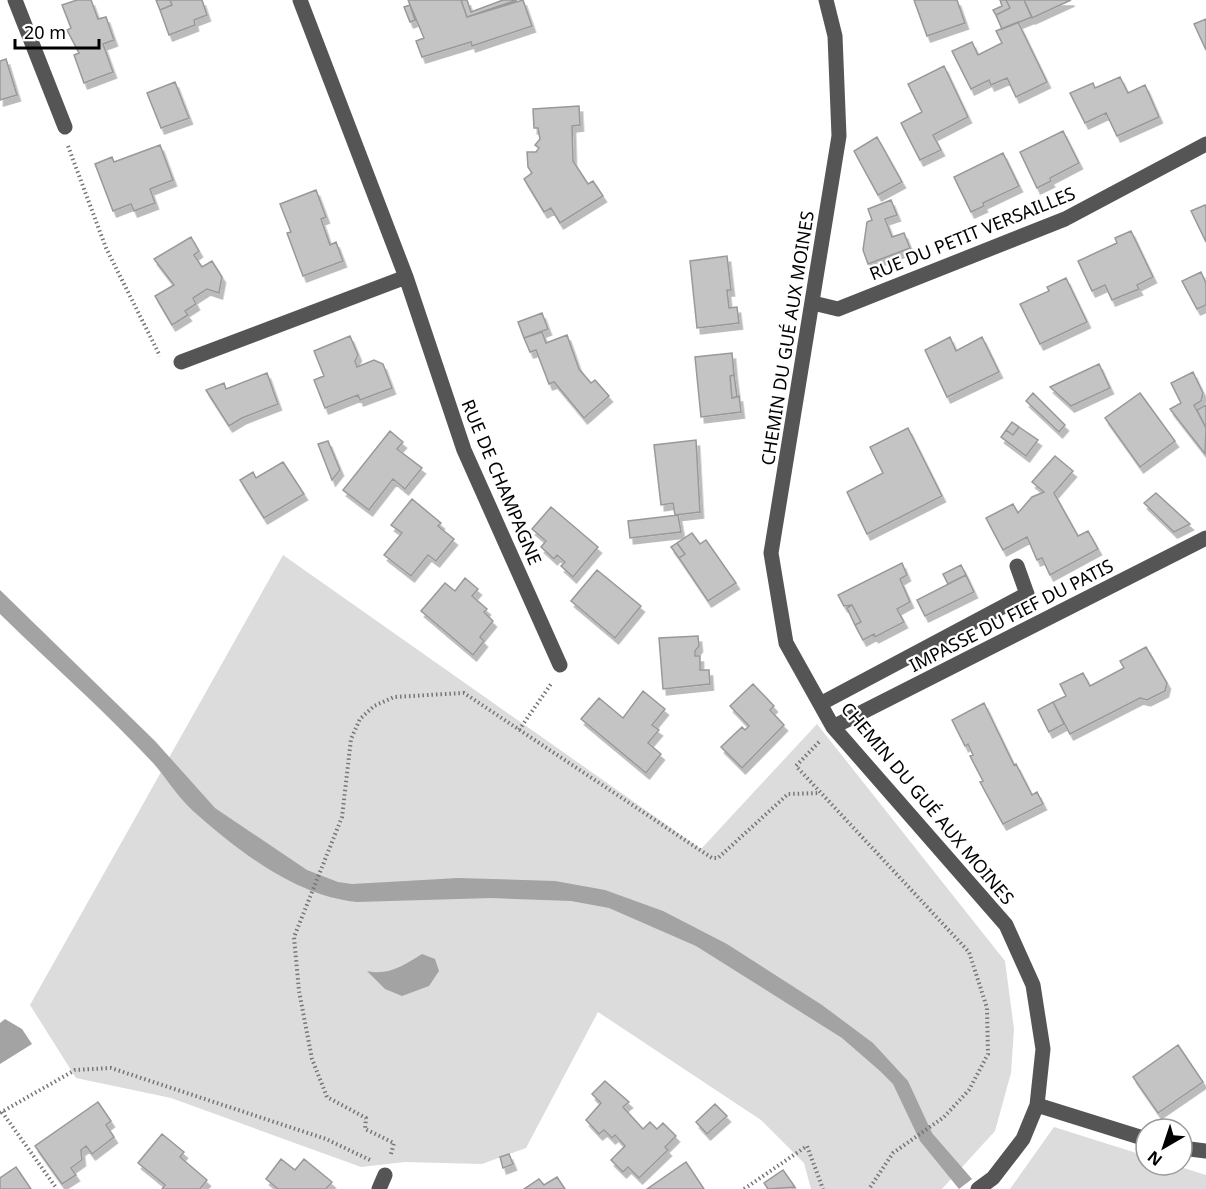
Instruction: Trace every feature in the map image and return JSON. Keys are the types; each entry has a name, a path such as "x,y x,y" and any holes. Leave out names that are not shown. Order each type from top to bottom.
{"street":[{"path":"15,0 65,127"},
{"name":"RUE DE CHAMPAGNE","path":"300,0 406,277 464,450 560,665"},
{"name":"CHEMIN DU GUÉ AUX MOINES","path":"826,0 836,36 839,136 771,553 786,643 833,727 1006,925 1033,985 1043,1049 1037,1105 1023,1139 993,1178 978,1189"},
{"name":"RUE DU PETIT VERSAILLES","path":"813,303 838,309 1065,219 1206,144"},
{"path":"180,362 406,277"},
{"name":"IMPASSE DU FIEF DU PATIS","path":"833,727 1206,538"},
{"path":"820,704 1027,594 1017,566"},
{"path":"1037,1105 1134,1135"}],"path":[{"path":"65,127 66,141 106,248 166,367 180,362"},
{"path":"519,730 548,690 560,665"},
{"path":"382,1182 394,1143 365,1129 366,1118 327,1096 312,1059 299,992 294,937 302,910 342,817 351,739 360,719 374,706 394,697 464,693 712,858 718,858 788,794 820,793"},
{"path":"833,727 796,766 969,952 987,1008 988,1054 969,1090 944,1118 893,1153 869,1189"},
{"path":"57,1189 1,1113 75,1070 111,1068 326,1139 384,1167 382,1182"},
{"path":"744,1189 807,1146 823,1189"}],"shaded area":[{"path":"283,555 701,849 817,724 1005,961 1014,1029 1011,1073 995,1131 942,1189 811,1189 804,1163 761,1120 598,1012 526,1148 482,1164 405,1162 361,1167 171,1098 76,1078 30,1005"},
{"path":"0,590 155,741 215,808 307,870 338,882 352,884 458,878 555,881 605,890 663,911 727,944 822,1005 873,1043 908,1081 932,1133 972,1179 959,1189 920,1141 893,1084 842,1038 696,946 609,908 571,901 491,898 357,902 311,891 268,869 192,810 136,745 0,614"},
{"path":"422,954 435,959 439,971 429,986 402,996 385,989 367,971 389,971"},
{"path":"5,1019 22,1029 32,1044 0,1064 0,1023"},
{"path":"1054,1127 1134,1152 1134,1177 1194,1177 1194,1171 1206,1175 1206,1189 1010,1189"}],"building":[{"path":"77,0 91,0 98,19 106,17 114,40 103,44 113,72 84,83 74,55 79,53 67,30 71,28 62,5"},
{"path":"156,0 170,0 172,5 160,10"},
{"path":"170,0 202,0 207,15 194,20 195,25 169,35 160,10 172,5"},
{"path":"408,0 461,0 467,17 523,0 532,26 472,46 471,42 422,57 416,41 424,38"},
{"path":"461,0 467,0 471,12 503,0 517,0 467,17"},
{"path":"914,0 957,0 965,23 927,36"},
{"path":"1000,0 1006,0 1010,8 996,15 993,10 1002,6"},
{"path":"1006,0 1024,0 1032,17 1002,29 996,15 1010,8"},
{"path":"1024,0 1071,0 1032,18"},
{"path":"410,5 415,20 410,22 404,7"},
{"path":"1206,19 1206,50 1194,24"},
{"path":"1018,22 1047,82 1016,97 1007,78 991,85 989,80 971,89 952,51 972,42 978,55 1002,43 996,31"},
{"path":"6,59 17,95 0,100 0,61"},
{"path":"944,66 968,117 933,135 941,150 920,160 901,123 922,112 908,84"},
{"path":"1120,77 1128,93 1145,85 1159,117 1117,136 1106,113 1085,123 1070,93 1093,83 1095,88"},
{"path":"175,82 189,118 161,128 147,93"},
{"path":"579,106 580,125 572,126 573,161 588,184 593,181 603,196 560,223 551,208 544,212 524,179 532,173 528,167 527,152 536,152 539,148 535,145 540,139 538,128 534,128 533,109"},
{"path":"1063,131 1079,163 1050,178 1051,181 1037,188 1020,152"},
{"path":"877,137 902,182 878,195 854,151"},
{"path":"160,145 173,180 150,189 155,203 134,211 131,204 113,211 95,164 112,157 114,162"},
{"path":"1003,153 1019,186 983,203 984,206 971,212 954,177"},
{"path":"316,190 326,217 321,219 330,245 336,242 343,261 303,276 287,233 291,232 280,204"},
{"path":"891,200 897,215 885,219 892,237 904,233 910,248 868,264 863,250 867,222 872,220 868,209"},
{"path":"1205,205 1206,207 1206,242 1191,211"},
{"path":"1131,231 1153,277 1137,285 1139,289 1112,300 1105,285 1092,291 1078,261 1117,243 1115,238"},
{"path":"191,237 199,251 194,255 202,267 212,261 222,277 219,293 207,289 193,298 196,304 185,311 188,315 172,325 155,296 174,285 154,259"},
{"path":"727,256 731,290 727,290 729,308 737,307 739,323 697,328 690,261"},
{"path":"1201,272 1206,283 1206,305 1197,309 1182,281"},
{"path":"1066,278 1087,322 1040,344 1020,304 1049,291 1047,287"},
{"path":"542,313 548,329 524,338 518,322"},
{"path":"542,332 546,343 567,335 579,369 591,383 595,380 609,396 584,418 554,382 549,384 536,350 530,352 524,338"},
{"path":"350,336 358,355 355,361 357,367 374,360 383,364 392,388 360,400 358,395 325,408 314,380 324,376 314,351"},
{"path":"950,337 956,351 982,337 999,372 947,397 925,350"},
{"path":"732,353 734,375 730,376 732,398 739,396 741,412 701,417 695,357"},
{"path":"1099,364 1110,388 1071,406 1050,387"},
{"path":"1193,372 1203,393 1201,401 1194,405 1206,428 1205,454 1170,409 1181,403 1171,383"},
{"path":"267,373 278,404 242,418 229,426 206,390 224,383 226,389"},
{"path":"734,375 737,397 732,398 730,376"},
{"path":"1033,393 1065,425 1059,432 1026,401"},
{"path":"1140,393 1175,441 1140,467 1105,418"},
{"path":"1206,405 1206,428 1197,410"},
{"path":"1012,422 1019,427 1013,435 1006,430"},
{"path":"1019,427 1038,440 1026,456 1001,437 1006,430 1013,435"},
{"path":"908,428 942,496 867,534 847,492 883,473 870,447"},
{"path":"390,431 403,442 397,449 422,468 405,489 393,479 369,510 343,490"},
{"path":"696,440 700,512 675,515 673,503 661,505 654,445"},
{"path":"328,441 340,470 332,480 318,444"},
{"path":"1055,456 1073,471 1054,493 1078,536 1088,531 1098,549 1050,575 1042,558 1037,560 1027,537 1003,550 986,518 1013,504 1018,513 1032,497 1044,492 1032,482"},
{"path":"283,462 304,494 264,518 240,480 253,472 256,478"},
{"path":"1156,493 1190,524 1174,532 1144,503"},
{"path":"412,499 441,523 438,526 454,539 436,561 428,555 411,576 384,555 402,533 391,525"},
{"path":"551,507 598,547 573,577 561,566 565,562 557,555 554,559 541,547 546,541 532,529"},
{"path":"678,515 681,532 630,538 628,521"},
{"path":"692,533 700,544 706,540 736,583 708,601 679,558 685,554 677,543"},
{"path":"677,543 685,554 679,558 671,547"},
{"path":"902,563 907,575 900,579 910,602 897,609 904,622 875,637 874,634 863,640 855,625 861,622 852,605 844,606 838,595"},
{"path":"961,565 966,575 948,584 943,574"},
{"path":"597,570 641,606 615,638 571,601"},
{"path":"966,575 974,592 925,616 917,600"},
{"path":"465,578 478,589 472,596 487,609 484,612 493,621 480,637 484,641 473,655 421,611 445,583 455,591"},
{"path":"852,605 861,622 855,625 847,608"},
{"path":"698,636 699,646 695,651 695,656 700,656 700,670 709,670 710,684 663,689 659,638"},
{"path":"1146,647 1167,683 1165,691 1147,700 1140,698 1070,734 1053,702 1066,696 1060,684 1083,673 1090,686 1124,668 1120,661"},
{"path":"753,684 774,706 770,710 784,725 742,768 721,747 742,727 745,730 749,726 730,706"},
{"path":"643,691 665,709 652,725 659,730 648,743 661,754 646,773 581,719 599,698 623,718"},
{"path":"1053,702 1064,724 1049,732 1038,710"},
{"path":"984,703 1014,765 1016,764 1032,795 1037,792 1043,804 1003,824 980,782 983,781 970,756 973,755 968,744 965,746 952,720"},
{"path":"1178,1045 1203,1082 1158,1113 1133,1077"},
{"path":"605,1081 629,1102 623,1107 643,1129 650,1122 657,1129 663,1123 676,1136 665,1147 668,1150 639,1178 628,1167 623,1172 611,1160 625,1146 615,1135 612,1138 604,1130 599,1134 586,1120 601,1103 592,1094"},
{"path":"98,1102 111,1121 106,1125 114,1137 92,1154 86,1146 81,1150 82,1160 71,1168 76,1175 62,1184 35,1146"},
{"path":"715,1104 727,1116 707,1134 696,1122"},
{"path":"162,1134 184,1152 180,1157 207,1180 200,1189 162,1189 165,1185 138,1163"},
{"path":"509,1154 513,1164 503,1168 500,1157"},
{"path":"281,1159 295,1170 304,1159 332,1182 326,1189 278,1189 266,1179"},
{"path":"686,1162 704,1189 647,1189"},
{"path":"16,1167 31,1189 0,1189 0,1178"},
{"path":"783,1170 795,1187 768,1189 764,1183"},
{"path":"557,1177 565,1189 524,1189 539,1179 544,1185"}]}
